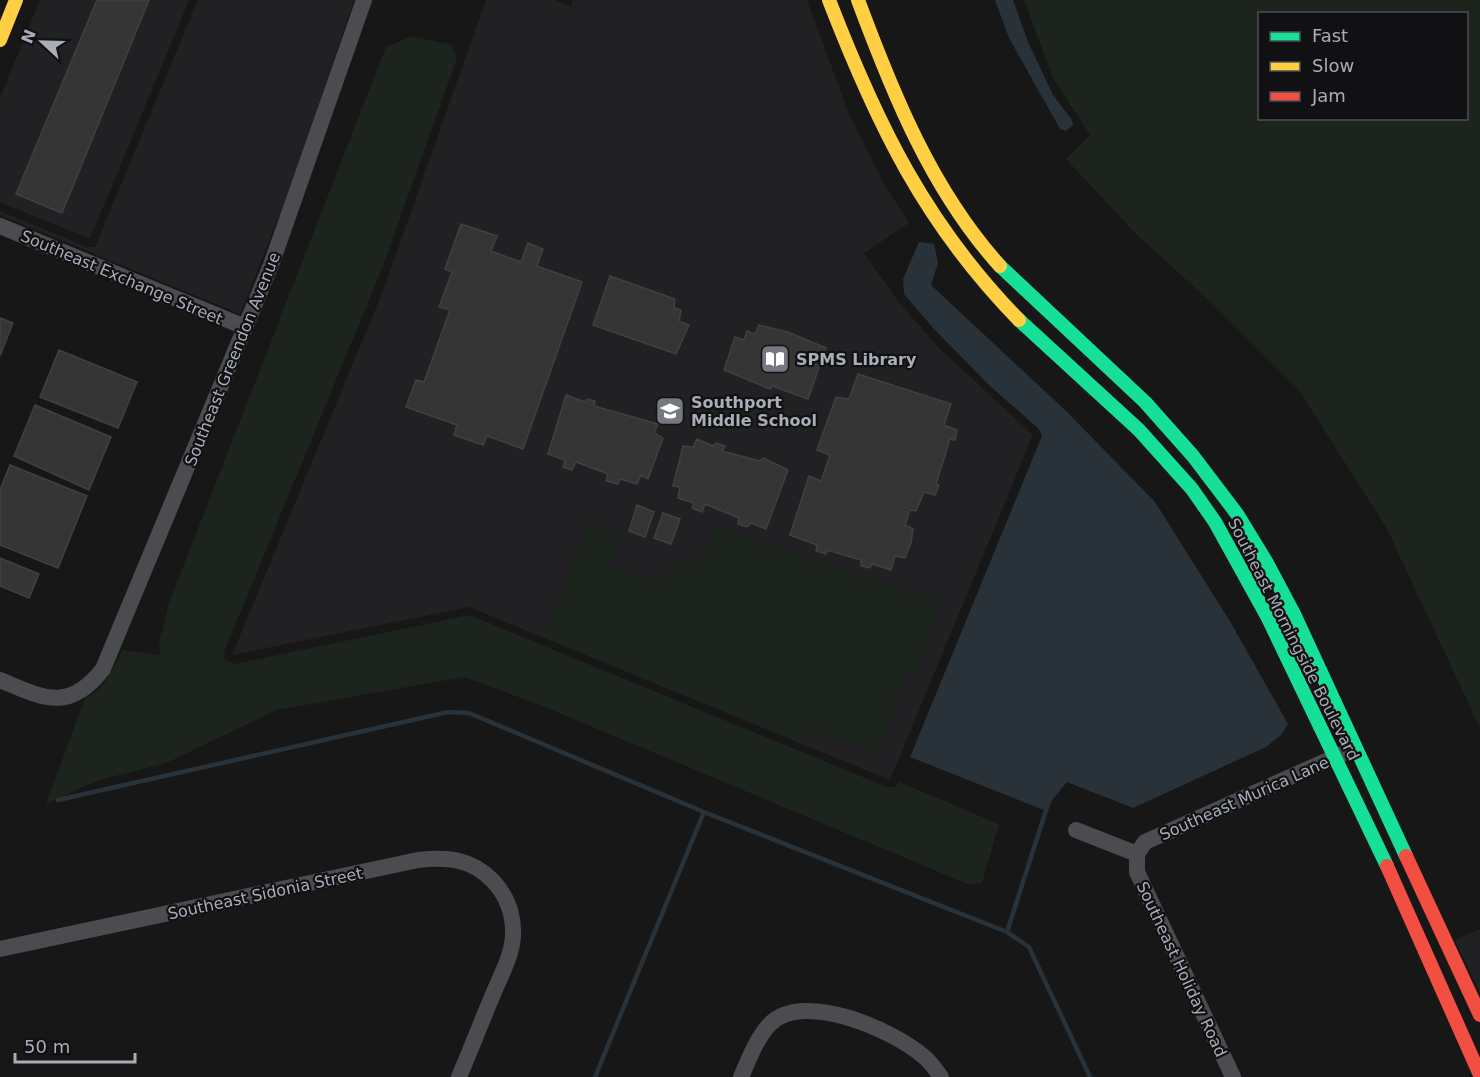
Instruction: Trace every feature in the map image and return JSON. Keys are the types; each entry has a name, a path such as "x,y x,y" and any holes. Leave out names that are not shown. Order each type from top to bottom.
{"street":[{"path":"0,40 16,0"},
{"name":"Southeast Greendon Avenue","path":"0,680 45,699 68,696 91,685 103,669 245,327 298,191 364,0"},
{"name":"Southeast Morningside Boulevard","path":"829,0 862,87 886,138 936,223 1008,309 1154,445 1215,522 1252,587 1337,756 1480,1075"},
{"name":"Southeast Morningside Boulevard","path":"858,0 885,75 908,128 949,200 992,257 1109,366 1174,434 1214,481 1273,570 1480,1015"},
{"path":"862,87 885,75"},
{"name":"Southeast Exchange Street","path":"0,226 245,327"},
{"path":"1008,309 1025,290"},
{"path":"1195,495 1214,481"},
{"name":"Southeast Murica Lane","path":"1137,854 1145,842 1356,748"},
{"path":"1076,830 1137,854"},
{"name":"Southeast Holiday Road","path":"1137,854 1137,872 1233,1077"},
{"name":"Southeast Sidonia Street","path":"0,949 406,863 446,857 467,862 487,874 501,889 510,907 513,936 505,964 459,1077"},
{"path":"1430,962 1452,953"},
{"path":"741,1077 753,1048 771,1023 793,1011 820,1010 903,1041 925,1057 941,1077"}],"shaded area":[{"path":"40,0 189,0 90,239 0,202 0,98"},
{"path":"198,0 354,0 290,188 240,314 0,215 0,211 87,247 95,247"},
{"name":"Southport Middle School","path":"486,0 555,0 571,6 573,0 807,0 849,114 881,179 909,223 864,253 897,300 937,346 1033,435 890,780 469,607 232,655 383,291"},
{"path":"995,0 1013,0 1028,42 1053,95 1072,120 1073,125 1066,131 1060,129 1009,38"},
{"path":"1024,0 1480,0 1480,728 1387,529 1299,390 1212,303 1136,234 1066,159 1090,135 1053,78"},
{"path":"412,36 452,45 457,58 383,266 224,652 225,660 235,664 469,615 887,787 895,787 899,782 999,824 982,883 970,885 540,705 464,677 277,710 166,763 99,780 46,804 85,698 104,684 122,650 160,655 159,643 169,603 386,47"},
{"path":"919,242 934,244 938,263 931,285 1066,411 1155,502 1231,623 1288,724 1281,735 1266,747 1133,808 1067,782 1044,810 910,757 1042,436 1039,429 990,386 934,329 904,294 903,279"},
{"path":"588,522 621,534 609,566 661,584 671,562 695,569 716,528 940,602 916,675 905,672 878,753 807,730 801,743 545,638"},
{"path":"1480,929 1480,993 1455,940"}],"building":[{"path":"97,0 149,0 62,213 16,194"},
{"path":"461,224 497,236 491,251 521,262 528,243 543,249 537,266 582,282 523,449 487,436 483,445 454,435 457,425 406,407 416,380 424,382 450,310 439,307 452,272 445,269"},
{"path":"610,276 675,299 674,308 681,310 679,321 689,325 676,354 593,325"},
{"path":"0,318 13,323 0,356"},
{"name":"SPMS Library","path":"759,325 788,332 826,348 808,399 772,386 770,389 724,370 735,337 744,340 747,331 755,334"},
{"path":"59,350 137,382 118,428 40,397"},
{"path":"858,374 951,404 944,425 957,430 955,440 950,439 936,484 939,485 935,495 924,492 916,511 910,510 905,525 913,529 911,543 905,558 895,556 891,570 872,564 870,568 861,566 861,560 827,550 826,554 816,551 817,545 790,535 809,476 821,481 830,455 817,450 836,397 849,399"},
{"path":"566,395 585,402 587,399 595,401 594,406 658,424 654,433 663,438 648,479 641,475 637,484 620,479 618,484 606,481 608,474 576,462 572,470 563,467 565,460 548,454"},
{"path":"35,405 111,437 89,490 14,456"},
{"path":"697,439 713,446 716,443 725,446 722,451 760,461 763,458 788,470 766,529 751,523 747,527 738,524 739,518 705,504 702,512 692,508 694,503 678,498 680,487 673,486 683,446 693,447"},
{"path":"10,465 87,496 58,568 0,545 0,490"},
{"path":"637,505 654,512 645,537 629,531"},
{"path":"663,513 680,519 671,544 654,538"},
{"path":"0,558 39,574 29,598 0,586"}],"waterway":[{"path":"58,800 448,712 469,713 704,812 1007,932 1029,947 1090,1077"},
{"path":"1007,932 1049,801"},
{"path":"595,1077 704,812"}],"traffic: fast":[{"path":"1000,266 1145,402 1193,456 1237,514 1294,614 1406,856"},
{"path":"1019,320 1139,430 1192,489 1215,522 1267,616 1387,866"}],"traffic: slow":[{"path":"0,40 16,0"},
{"path":"829,0 885,130 930,209 956,247 1019,320"},
{"path":"858,0 900,106 934,174 976,237 1000,266"}],"traffic: jam":[{"path":"1406,856 1480,1015"},
{"path":"1387,866 1480,1075"}],"place":[{"name":"SPMS Library","path":"775,359"},
{"name":"Southport Middle School","path":"670,411"}]}
